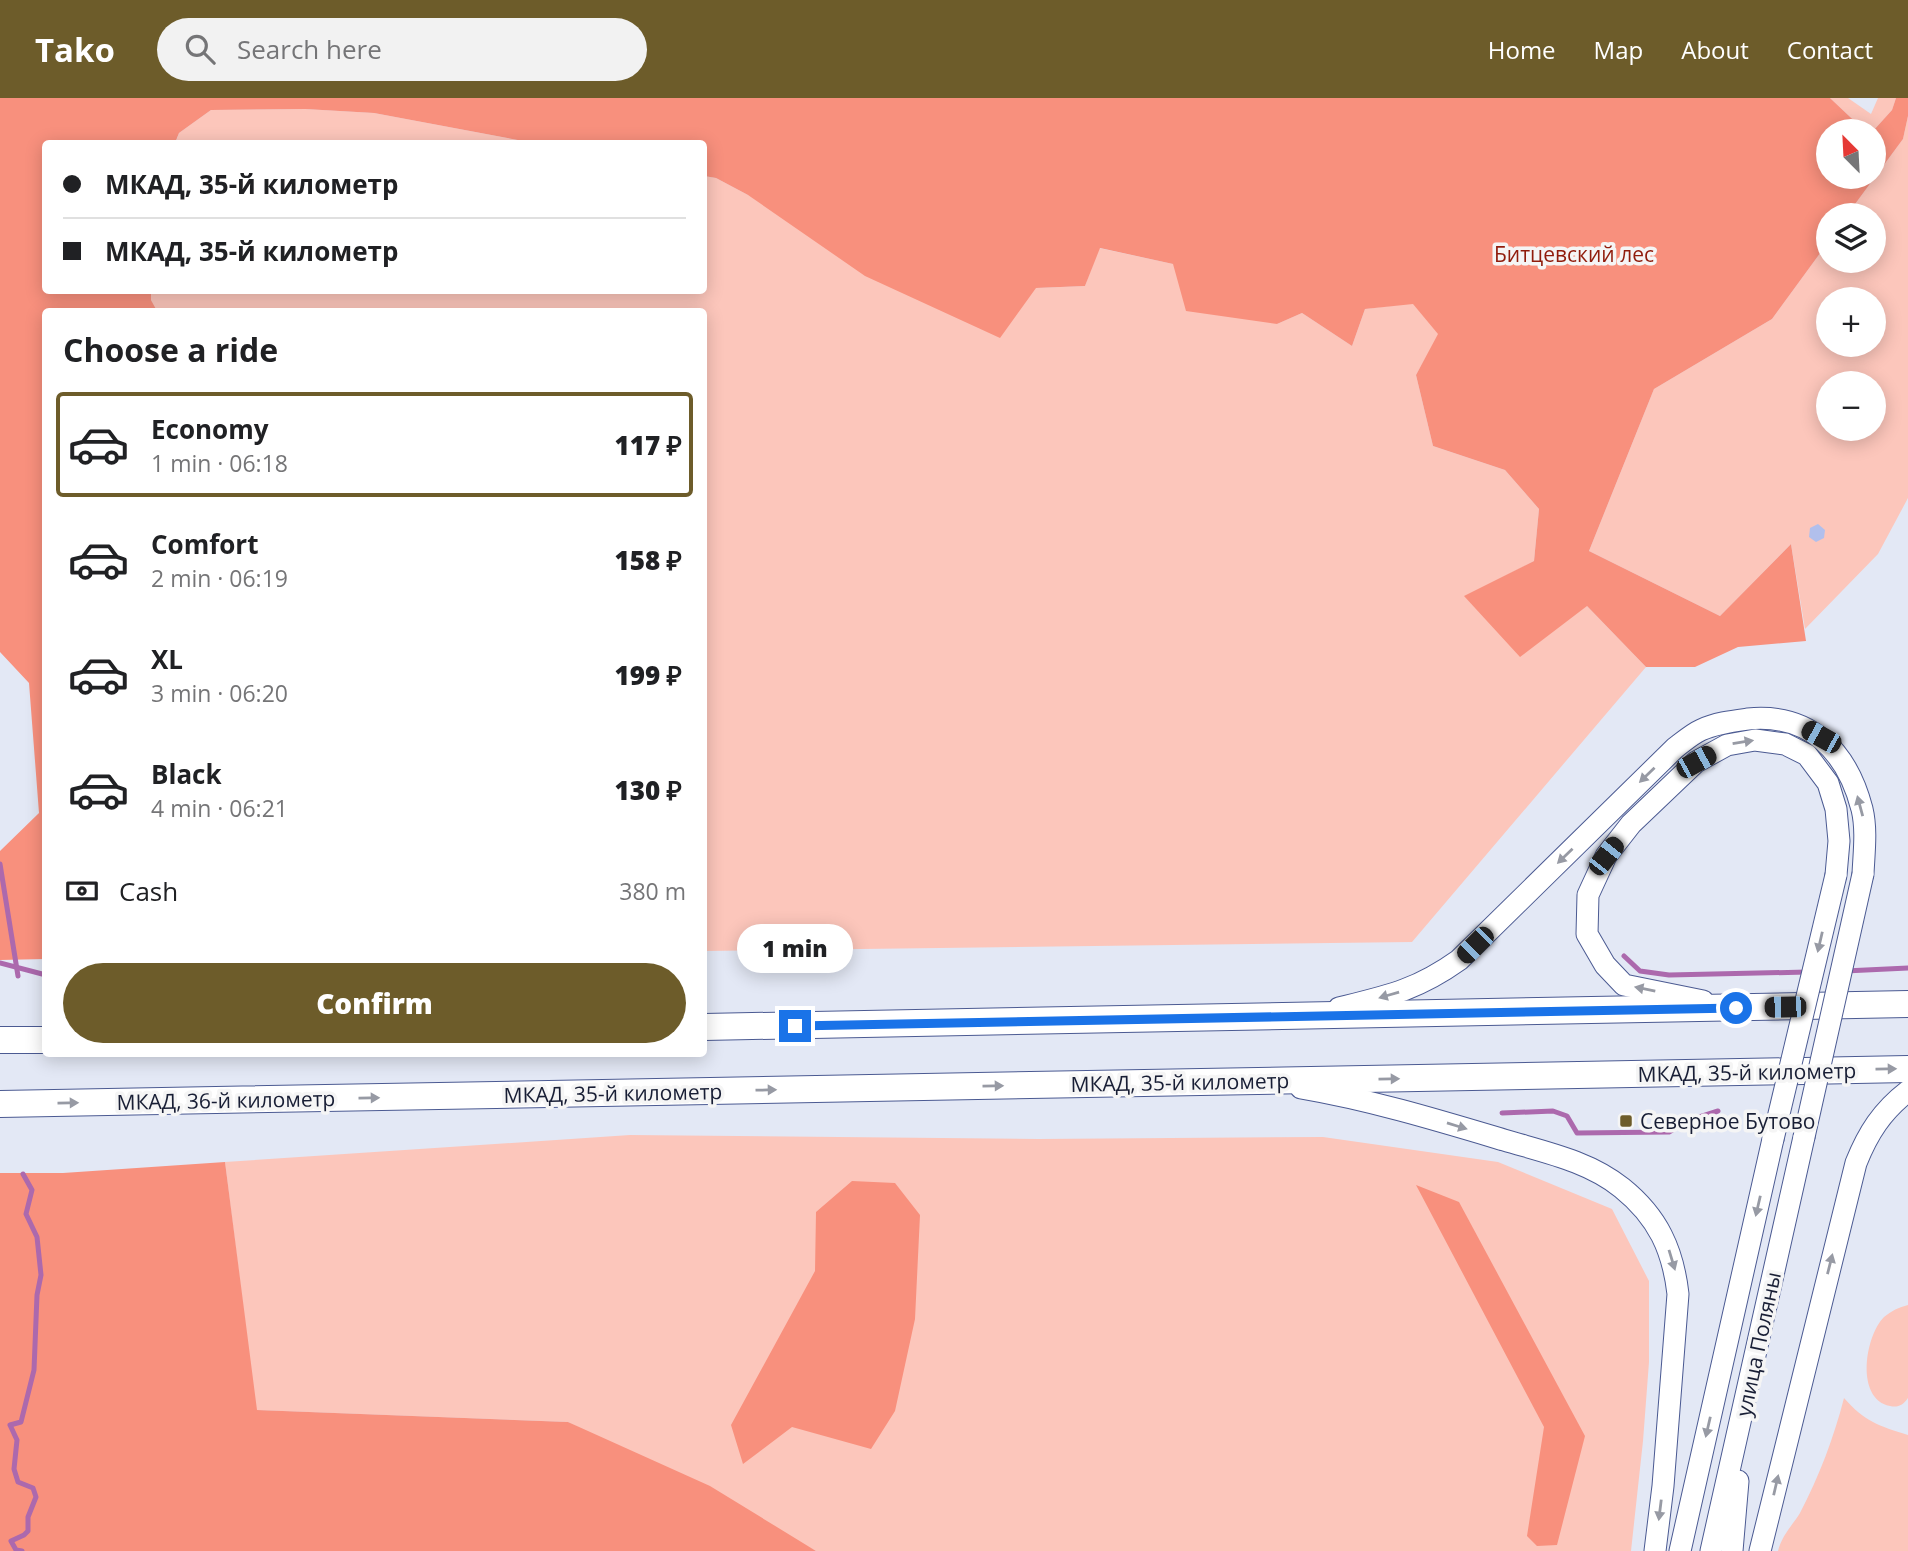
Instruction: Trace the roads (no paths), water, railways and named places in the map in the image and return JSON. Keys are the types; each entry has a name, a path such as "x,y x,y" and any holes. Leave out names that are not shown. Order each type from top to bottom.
{"highway":[{"path":"707,1027 1908,1004"},
{"path":"0,1040 42,1040"},
{"name":"МКАД, 35-й километр","path":"453,1096 1908,1069"},
{"name":"МКАД, 36-й километр","path":"0,1104 453,1096"}],"main road":[{"name":"улица Поляны","path":"1254,1017 1336,1008 1387,996 1433,979 1459,960 1675,748 1701,730 1733,721 1769,717 1795,723 1821,737 1838,756 1852,779 1862,810 1865,835 1863,874 1711,1551"},
{"name":"улица Поляны","path":"1680,1551 1836,875 1839,841 1836,808 1828,783 1807,755 1784,744 1755,740 1727,745 1696,762 1631,824 1606,856 1588,895 1587,934 1605,965 1624,985 1736,1008"},
{"path":"1222,1082 1297,1088 1353,1097 1415,1113 1574,1161 1600,1173 1637,1202 1657,1226 1667,1246 1675,1268 1678,1294 1663,1486 1655,1551"},
{"path":"1760,1551 1856,1163 1866,1138 1881,1114 1908,1091"},
{"path":"1732,1551 1743,1413"}],"waterway":[{"path":"0,864 18,976"},
{"path":"1624,956 1640,971 1669,975 1807,972"},
{"path":"0,963 42,974"},
{"path":"1845,971 1908,968"},
{"path":"1502,1113 1553,1111 1567,1116 1577,1133 1669,1132 1687,1121 1718,1111"},
{"path":"22,1551 16,1550 11,1541 28,1531 28,1517 36,1497 33,1488 18,1482 14,1469 17,1440 10,1425 21,1422 34,1370 37,1295 41,1275 37,1237 26,1214 32,1190 23,1174"}],"place":[{"name":"Северное Бутово","path":"1626,1121"}],"park label":[{"name":"Битцевский лес","path":"1574,254"}]}
